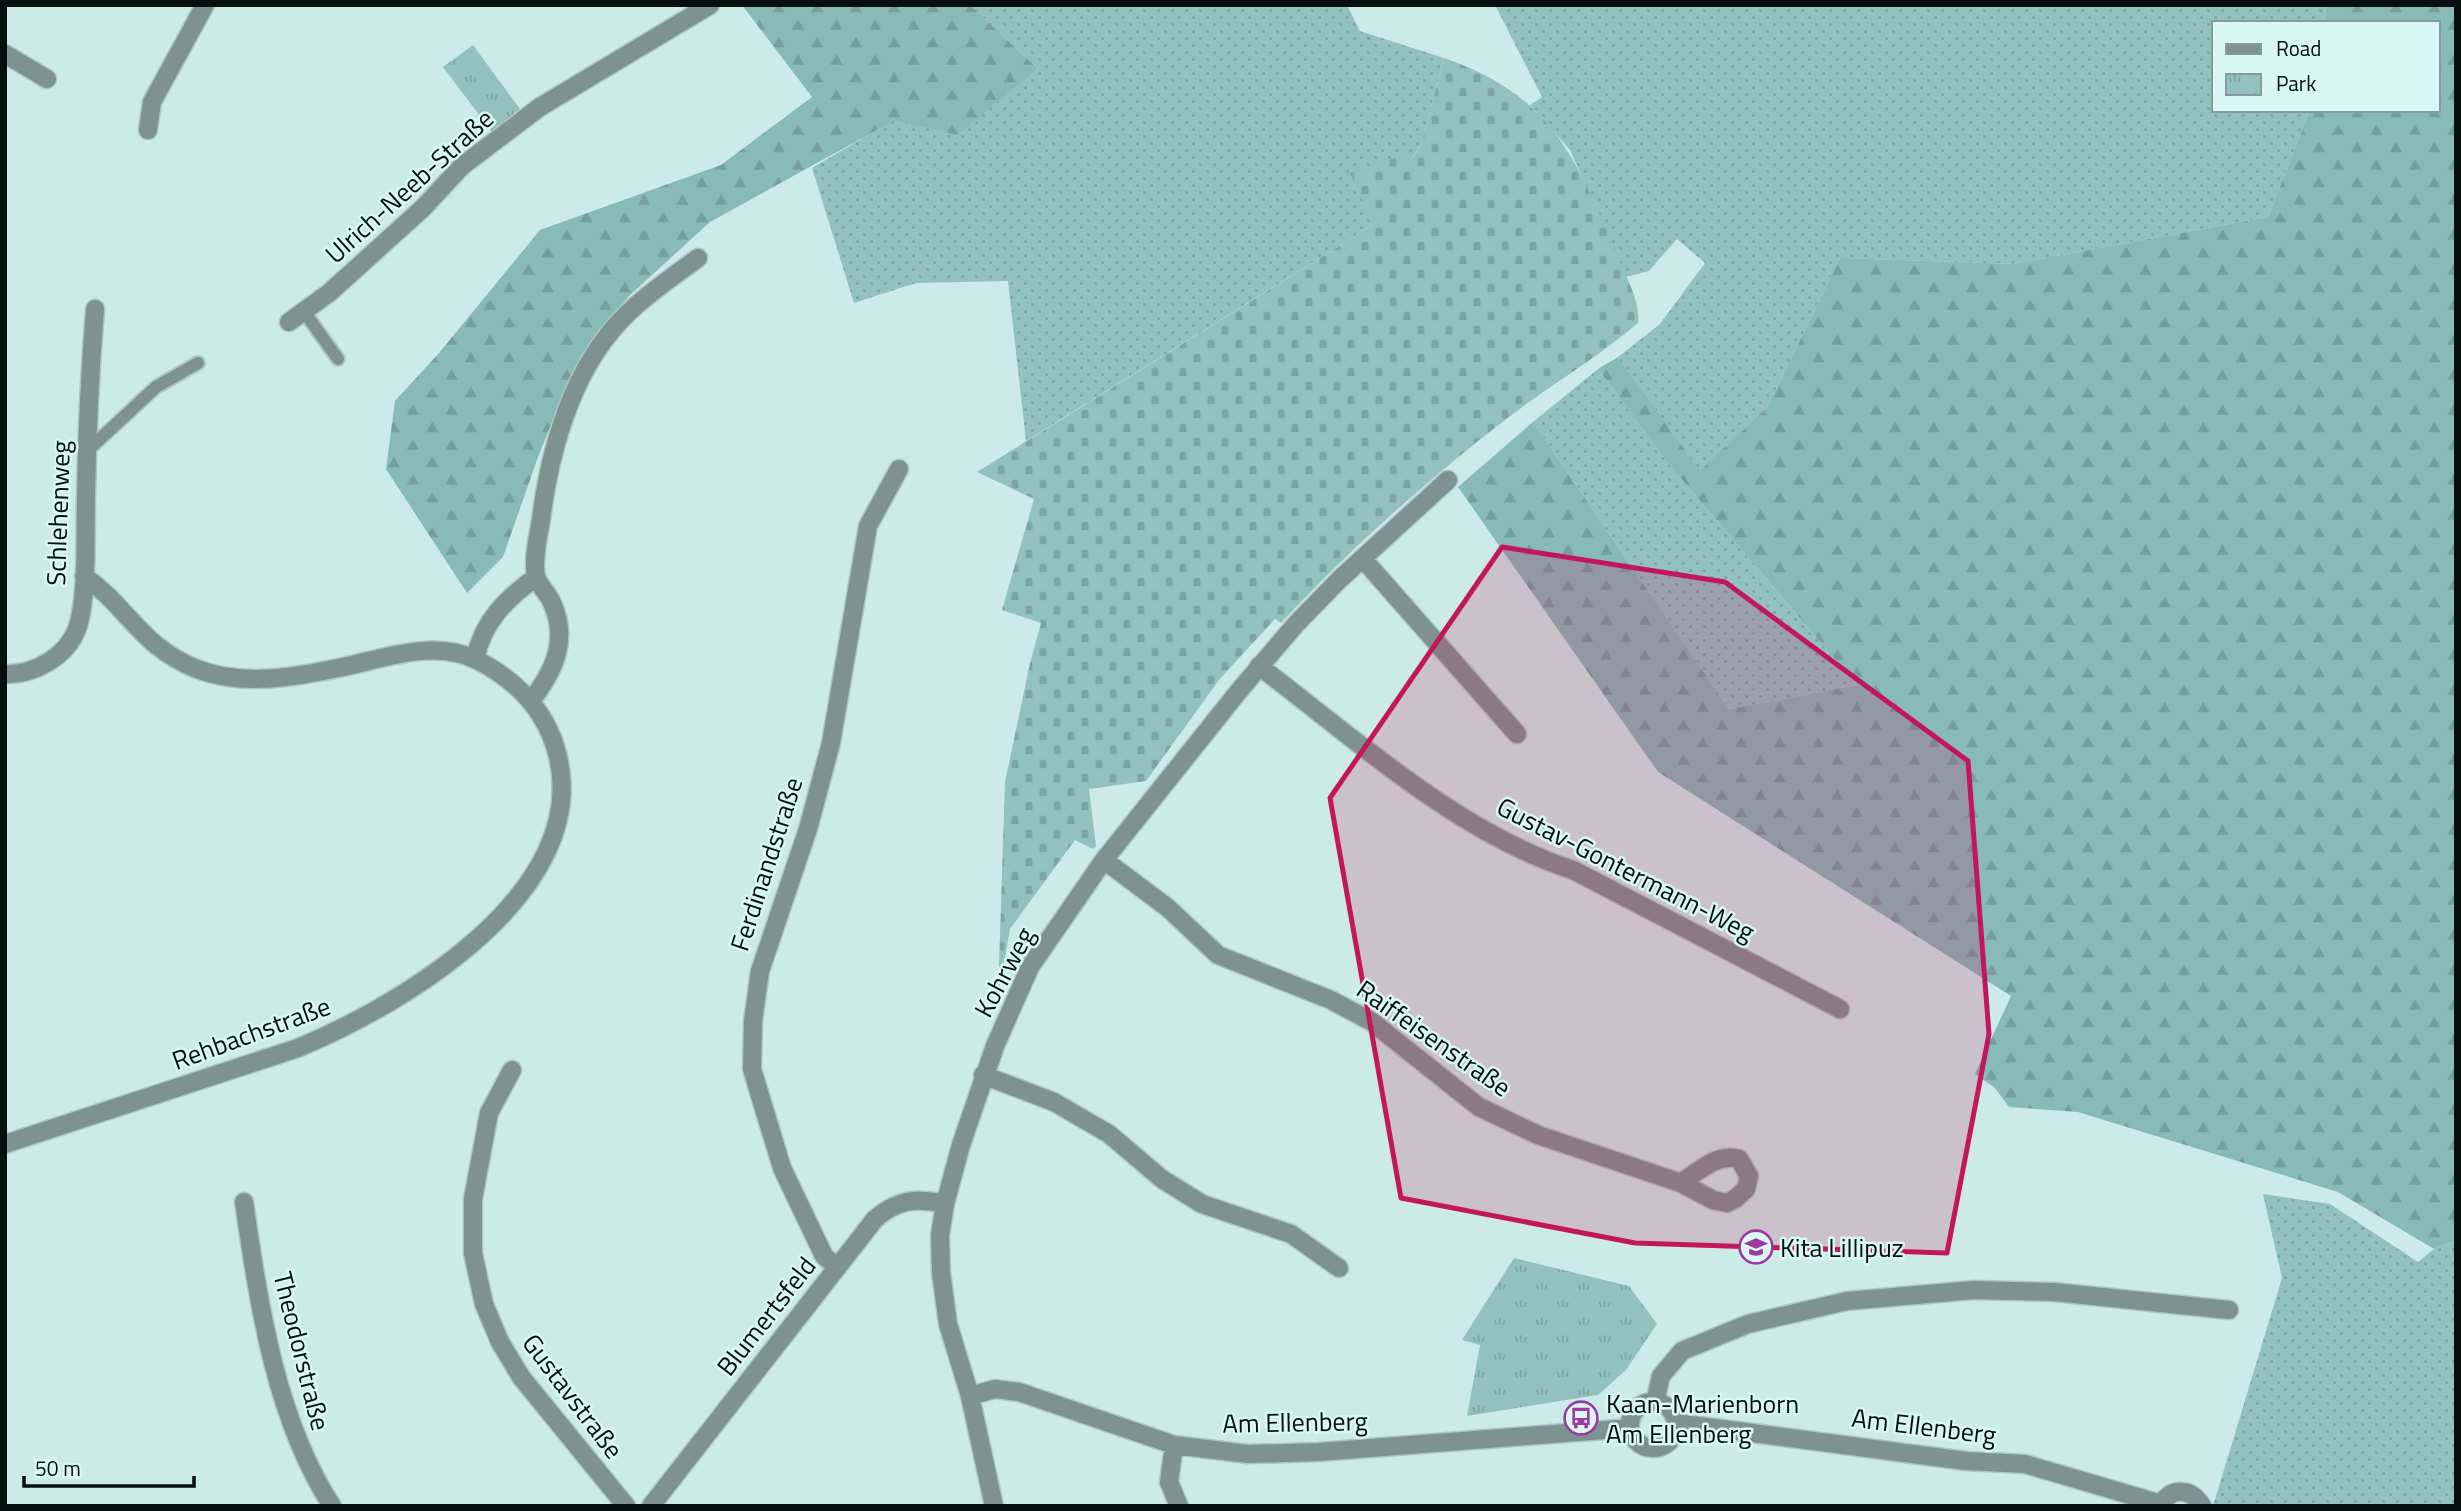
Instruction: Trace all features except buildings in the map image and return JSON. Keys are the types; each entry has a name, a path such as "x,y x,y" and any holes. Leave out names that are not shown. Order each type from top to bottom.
{"street":[{"path":"148,130 152,102 205,5"},
{"name":"Ulrich-Neeb-Straße","path":"297,317 423,208 462,166 540,107 591,79 710,5"},
{"path":"5,54 47,79"},
{"path":"531,701 553,667 561,626 551,599 536,577 547,479 556,435 583,375 606,338 626,314 698,258"},
{"name":"Schlehenweg","path":"5,674 25,674 62,653 77,628 84,576 86,452 95,309"},
{"name":"Ferdinandstraße","path":"837,1267 824,1256 782,1168 771,1136 752,1069 753,1021 760,971 808,829 831,743 868,526 899,469"},
{"name":"Kohrweg","path":"994,1506 970,1396 948,1324 941,1273 940,1235 945,1204 983,1075 1030,968 1104,860 1259,666 1296,624 1447,480"},
{"path":"1363,559 1517,734"},
{"name":"Rehbachstraße","path":"5,1144 298,1048 340,1031 394,1002 463,951 504,912 531,876 552,840 561,798 559,761 551,730 531,701 508,679 475,659 431,650 398,652 342,667 271,678 220,676 164,652 141,635 108,593 84,576"},
{"path":"475,659 483,631 491,619 502,605 536,577"},
{"name":"Gustav-Gontermann-Weg","path":"1259,666 1431,796 1533,857 1573,870 1840,1009"},
{"name":"Raiffeisenstraße","path":"1104,860 1168,908 1219,954 1331,1000 1372,1022 1479,1107 1538,1135 1681,1183"},
{"name":"Gustavstraße","path":"512,1070 489,1113 473,1199 473,1253 484,1304 500,1342 522,1377 626,1506"},
{"path":"983,1075 1054,1102 1109,1134 1162,1179 1202,1204 1291,1234 1339,1268"},
{"name":"Blumertsfeld","path":"650,1506 837,1267 888,1208 903,1201 945,1204"},
{"name":"Theodorstraße","path":"243,1202 253,1266 272,1352 300,1449 332,1506"},
{"path":"1655,1402 1661,1376 1682,1351 1748,1324 1847,1301 1974,1290 2054,1292 2229,1310"},
{"name":"Am Ellenberg","path":"970,1396 995,1389 1018,1392 1174,1446 1248,1454 1319,1452 1630,1428"},
{"path":"1655,1402 1666,1406 1676,1423 1673,1437 1665,1444 1653,1448 1643,1446 1633,1437 1630,1428 1635,1410 1646,1403 1655,1402"},
{"name":"Am Ellenberg","path":"1676,1423 1803,1441 1839,1442 1966,1461 2025,1464 2160,1505 2167,1495 2187,1491 2197,1497 2202,1506"},
{"path":"1174,1446 1168,1482 1179,1506"}],"lane":[{"path":"297,317 338,359"},
{"path":"86,452 156,387 198,363"}],"highlighted area":[{"path":"1502,547 1725,582 1968,761 1989,1034 1947,1253 1635,1243 1401,1198 1330,798"}],"green space":[{"path":"742,5 970,5 1038,69 957,135 895,120 710,222 628,297 573,371 538,457 503,557 467,593 386,469 395,401 439,353 540,230 721,165 812,97"},
{"path":"970,5 1347,5 1360,31 1444,58 1422,142 1373,225 1026,441 1008,281 916,283 854,303 812,168 895,119 957,134 1038,69"},
{"path":"1495,5 2326,5 2325,21 2212,21 2212,112 2309,112 2268,217 2013,264 1840,258 1768,406 1700,472 1618,357 1660,324 1705,263 1677,239 1649,271 1626,277 1570,150 1530,105 1542,97"},
{"path":"2326,5 2456,5 2456,1240 2434,1249 2338,1192 2078,1112 2009,1107 1994,1087 1975,1074 2011,996 1658,772 1458,487 1533,422 1729,709 1857,685 1672,468 1598,369 1618,357 1700,471 1768,406 1840,258 2013,264 2268,217 2309,112 2440,112 2440,21 2325,21"},
{"path":"473,45 520,109 492,132 443,67"},
{"path":"1444,58 1480,73 1510,90 1534,110 1555,133 1587,187 1601,219 1634,296 1638,323 1475,443 1361,543 1281,623 1275,619 1219,680 1146,781 1089,789 1096,846 1093,849 1075,840 1010,929 998,997 1005,782 1041,623 1002,610 1034,499 977,472 1373,225 1350,173 1400,156 1413,158 1422,142"},
{"path":"1598,369 1672,468 1857,685 1729,709 1533,422"},
{"path":"2263,1194 2330,1204 2418,1262 2434,1249 2456,1240 2456,1506 2213,1506 2282,1278"},
{"path":"1514,1258 1629,1286 1657,1324 1626,1370 1598,1395 1467,1416 1480,1345 1462,1340"}],"place":[{"name":"Kita Lillipuz","path":"1756,1247"},
{"name":"Kaan-Marienborn Am Ellenberg","path":"1581,1418"}]}
